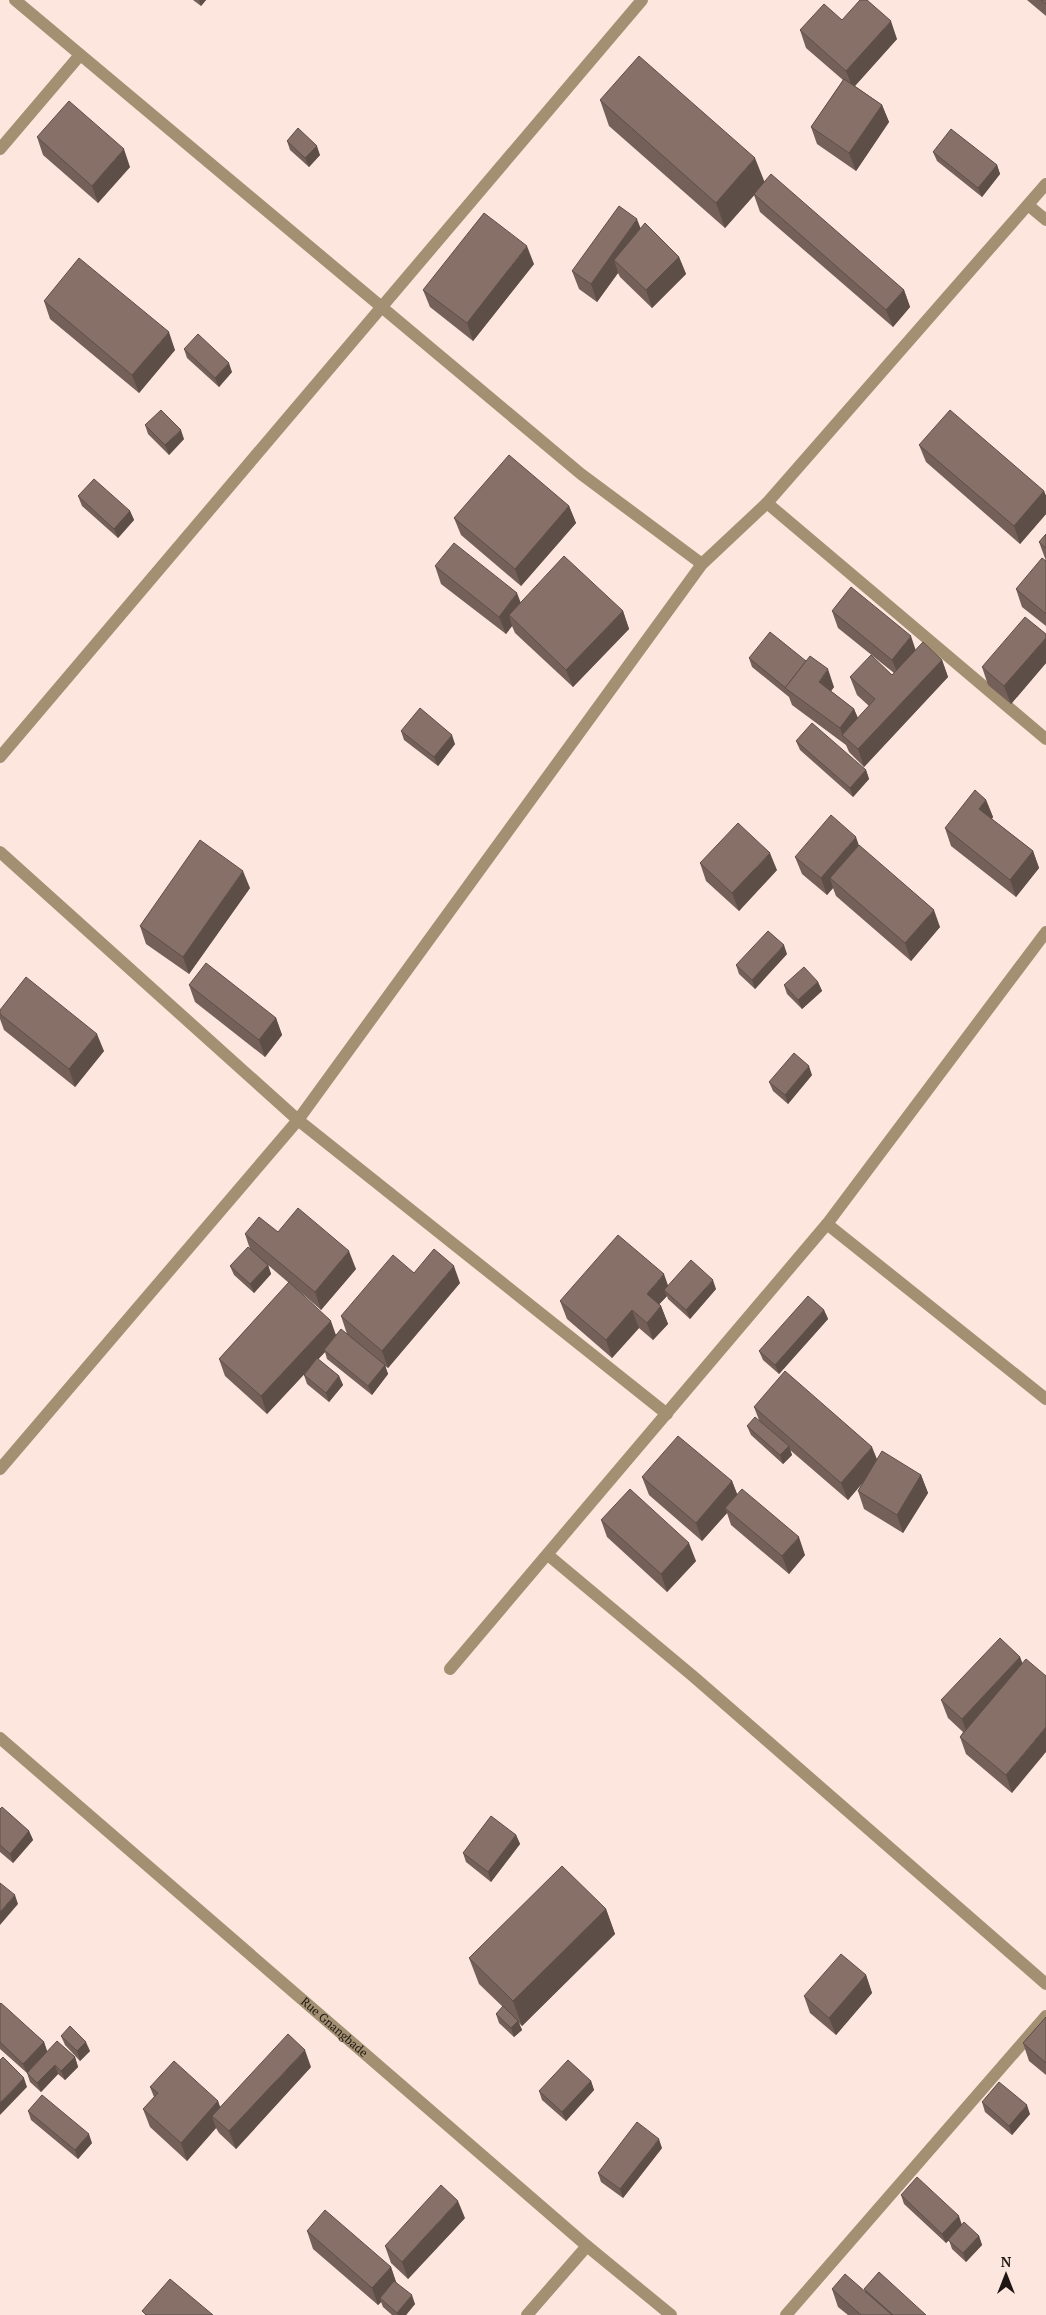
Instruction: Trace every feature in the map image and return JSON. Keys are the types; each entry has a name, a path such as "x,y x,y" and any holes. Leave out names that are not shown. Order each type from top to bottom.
{"street":[{"path":"15,0 581,474 702,564"},
{"path":"0,757 642,0"},
{"path":"0,149 80,55"},
{"path":"0,1469 298,1120 702,564 767,503 1046,184"},
{"path":"1028,204 1046,220"},
{"path":"767,503 1046,740"},
{"path":"0,852 298,1120 667,1414"},
{"path":"450,1669 827,1224 1046,932"},
{"path":"827,1224 1046,1399"},
{"path":"548,1555 694,1677 1046,1984"},
{"name":"Rue Gnangbade","path":"0,1738 587,2246 671,2315"},
{"path":"786,2315 1046,2016"},
{"path":"527,2315 587,2246"}],"building":[{"path":"860,0 867,0 891,21 846,71 800,30 824,4 842,20"},
{"path":"639,56 755,158 716,203 600,100"},
{"path":"844,79 882,105 849,153 811,127"},
{"path":"69,101 124,149 92,186 37,137"},
{"path":"298,128 317,146 305,158 287,141"},
{"path":"951,129 997,165 978,188 933,152"},
{"path":"771,174 904,290 886,310 754,194"},
{"path":"619,206 637,219 591,284 572,271"},
{"path":"484,213 527,246 467,323 423,290"},
{"path":"645,223 679,257 646,290 614,260"},
{"path":"79,258 169,332 132,375 44,301"},
{"path":"198,334 229,363 215,378 184,349"},
{"path":"161,410 181,430 165,445 145,425"},
{"path":"950,410 1044,491 1014,526 919,445"},
{"path":"509,455 569,506 515,569 454,518"},
{"path":"94,479 130,511 114,529 78,496"},
{"path":"1046,534 1046,548 1039,542"},
{"path":"454,543 517,593 499,617 435,566"},
{"path":"564,556 623,611 566,670 509,615"},
{"path":"1042,558 1046,561 1046,614 1016,589"},
{"path":"851,587 911,636 892,660 832,611"},
{"path":"1025,617 1046,634 1046,638 1004,686 982,667"},
{"path":"770,632 806,661 785,688 749,658"},
{"path":"923,642 942,660 858,749 842,735 875,699 850,677 871,655 892,675"},
{"path":"810,656 828,669 819,682 854,709 840,728 785,688"},
{"path":"420,708 452,735 434,757 401,731"},
{"path":"812,723 866,770 850,788 796,741"},
{"path":"975,790 986,800 979,809 1033,851 1010,880 945,828"},
{"path":"831,815 856,837 821,878 795,857"},
{"path":"738,823 770,853 732,893 700,863"},
{"path":"200,840 243,871 183,957 140,926"},
{"path":"859,845 934,910 905,943 830,878"},
{"path":"768,931 784,945 752,980 736,965"},
{"path":"206,963 276,1018 259,1040 189,985"},
{"path":"804,967 818,982 798,1000 784,985"},
{"path":"26,977 97,1034 69,1069 0,1014 0,1010"},
{"path":"794,1053 809,1066 785,1095 769,1082"},
{"path":"298,1208 349,1251 315,1292 245,1234 259,1217 278,1232"},
{"path":"618,1235 664,1274 647,1294 661,1306 647,1323 632,1310 606,1340 560,1301"},
{"path":"248,1247 268,1265 250,1284 230,1266"},
{"path":"434,1249 454,1266 382,1351 341,1316 393,1255 414,1273"},
{"path":"691,1260 713,1280 686,1310 664,1290"},
{"path":"289,1282 331,1321 261,1396 219,1359"},
{"path":"808,1296 824,1310 775,1365 759,1351"},
{"path":"341,1329 385,1365 368,1386 324,1350"},
{"path":"317,1358 339,1376 326,1393 304,1375"},
{"path":"785,1371 872,1447 841,1483 754,1407"},
{"path":"755,1417 789,1446 780,1455 747,1426"},
{"path":"678,1436 732,1481 696,1523 642,1477"},
{"path":"882,1451 921,1475 897,1515 858,1491"},
{"path":"630,1489 689,1543 661,1574 601,1520"},
{"path":"742,1489 799,1537 782,1556 725,1508"},
{"path":"1000,1638 1020,1657 962,1719 941,1700"},
{"path":"1026,1659 1046,1676 1046,1727 1006,1775 960,1737"},
{"path":"2,1807 29,1831 10,1854 0,1845 0,1809"},
{"path":"491,1816 516,1835 488,1872 463,1853"},
{"path":"562,1866 606,1909 513,2001 469,1958"},
{"path":"0,1883 15,1895 0,1912"},
{"path":"841,1954 866,1975 829,2018 804,1996"},
{"path":"1,2003 44,2042 23,2064 0,2042"},
{"path":"503,2006 518,2021 511,2028 496,2014"},
{"path":"1046,2017 1046,2063 1023,2043"},
{"path":"70,2026 86,2042 77,2051 61,2036"},
{"path":"288,2034 305,2050 229,2131 212,2116"},
{"path":"57,2041 75,2057 61,2071 55,2065 37,2083 27,2073"},
{"path":"3,2057 24,2078 0,2103 0,2060"},
{"path":"568,2060 591,2081 562,2112 539,2091"},
{"path":"174,2061 218,2101 181,2143 143,2109 158,2093 150,2087"},
{"path":"999,2082 1027,2105 1009,2126 982,2102"},
{"path":"42,2095 89,2134 75,2150 28,2111"},
{"path":"637,2122 659,2139 620,2189 598,2173"},
{"path":"917,2177 959,2216 942,2234 901,2195"},
{"path":"441,2185 458,2201 402,2262 385,2246"},
{"path":"325,2210 391,2267 372,2288 307,2231"},
{"path":"964,2222 979,2236 963,2253 948,2240"},
{"path":"879,2272 926,2315 893,2315 864,2289"},
{"path":"845,2274 892,2315 861,2315 832,2289"},
{"path":"170,2279 213,2315 146,2315 142,2311"},
{"path":"394,2281 412,2295 397,2313 380,2298"}]}
